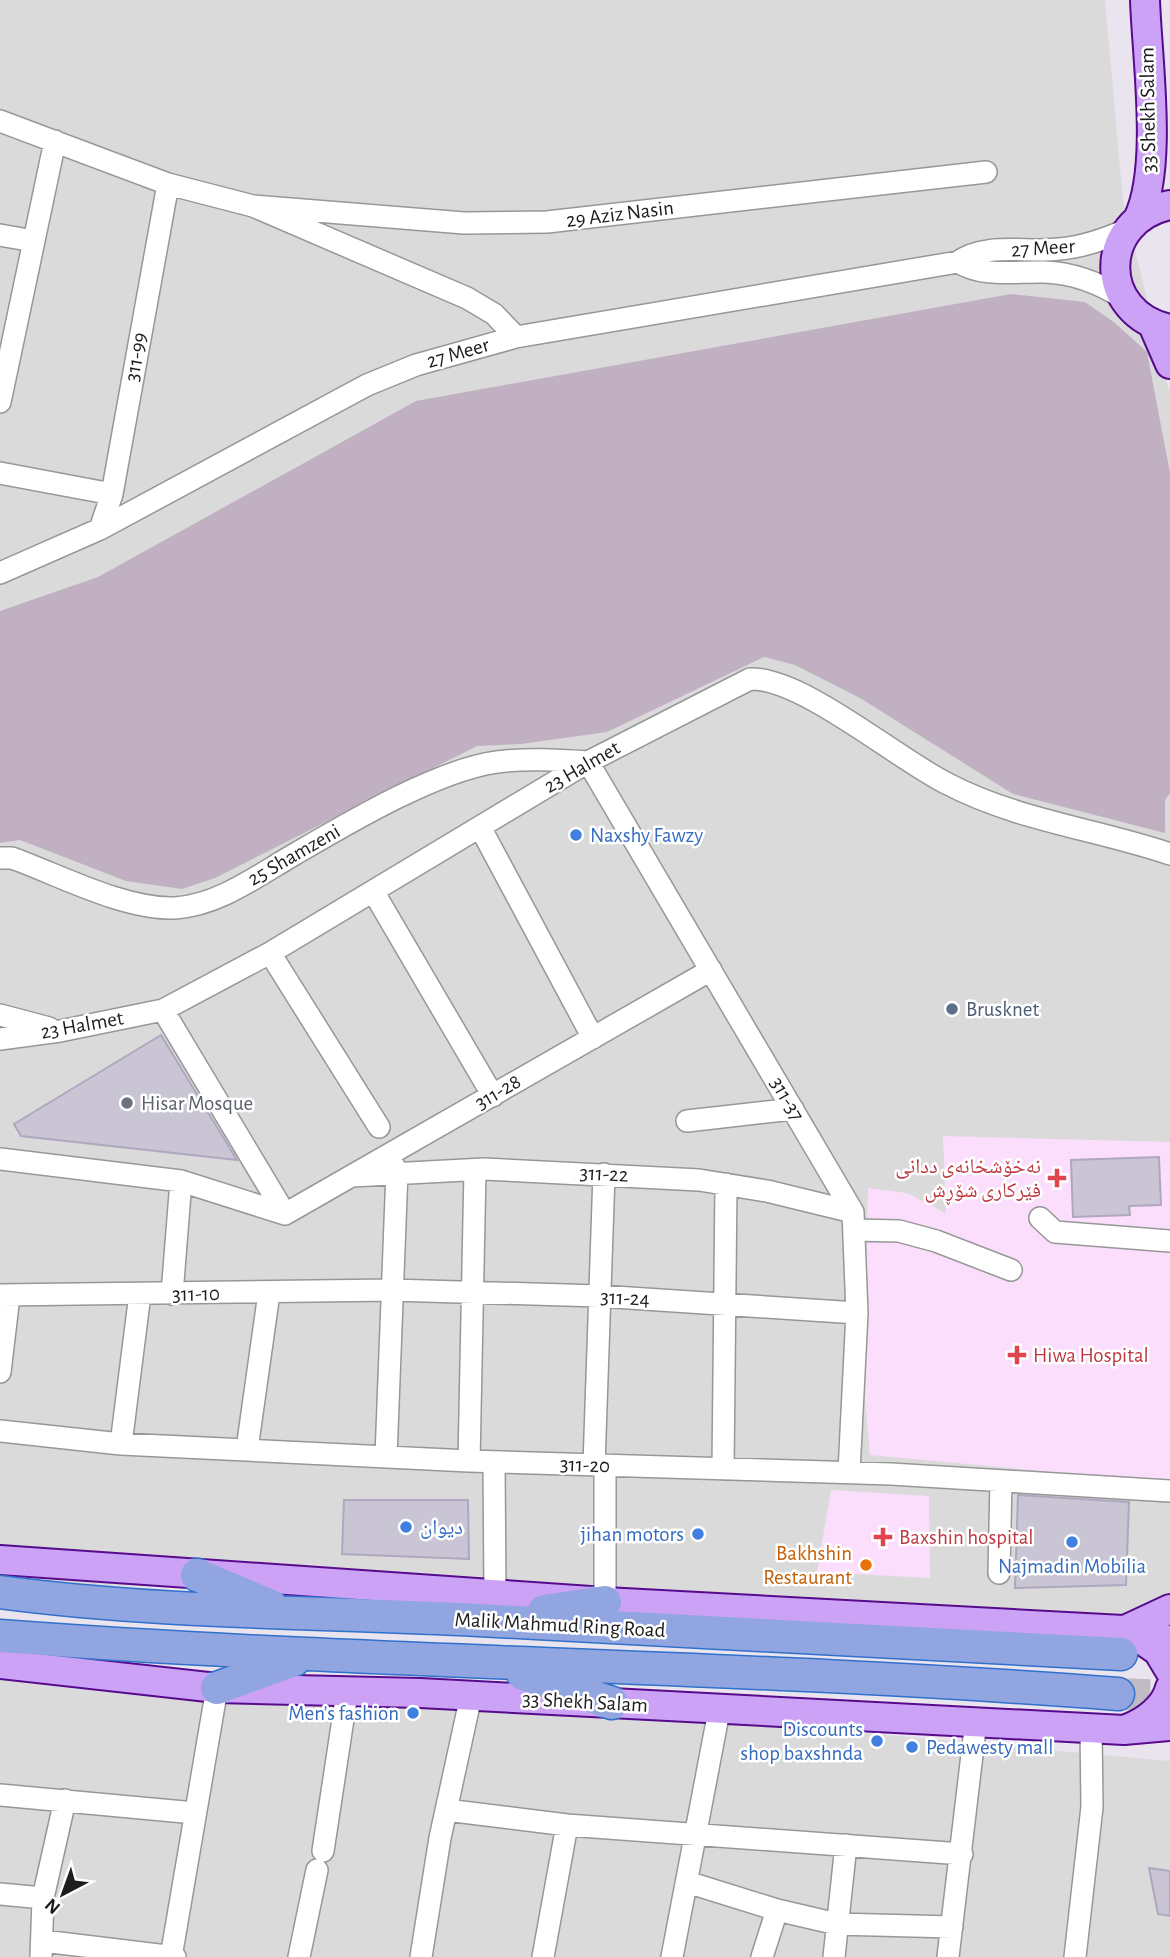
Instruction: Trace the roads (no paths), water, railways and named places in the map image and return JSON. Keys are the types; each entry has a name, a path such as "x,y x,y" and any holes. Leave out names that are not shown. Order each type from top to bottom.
{"highway":[{"path":"197,1575 292,1615"},
{"name":"Malik Mahmud Ring Road","path":"0,1592 96,1603 292,1615 1122,1642"},
{"path":"476,1620 605,1602"},
{"name":"Malik Mahmud Ring Road","path":"0,1636 206,1651 755,1672 1118,1694"},
{"path":"216,1688 310,1654"},
{"path":"485,1661 612,1703"}],"main road":[{"name":"33 Shekh Salam","path":"1123,298 1115,270 1120,241 1133,224 1148,192 1152,160 1145,0"},
{"path":"1133,224 1170,205"},
{"path":"1123,298 1132,309 1162,327 1170,364"},
{"path":"0,1560 605,1602 1122,1642 1151,1645 1166,1661 1170,1671"},
{"path":"1122,1642 1170,1609"},
{"path":"1122,1642 1170,1640"},
{"name":"33 Shekh Salam","path":"0,1664 216,1688 471,1696 1124,1730 1170,1726"},
{"path":"1124,1730 1152,1714 1165,1700 1170,1688"},
{"path":"1124,1730 1170,1745"}],"street":[{"name":"29 Aziz Nasin","path":"0,121 167,184 253,206 467,298 494,314 516,337"},
{"path":"0,402 4,360 34,241 55,141"},
{"name":"29 Aziz Nasin","path":"253,206 464,223 547,222 986,172"},
{"name":"311-99","path":"100,529 112,494 167,184"},
{"name":"27 Meer","path":"0,573 100,529 368,385 415,365 516,337 958,262 985,251 1071,248 1133,224"},
{"path":"0,235 34,241"},
{"name":"27 Meer","path":"958,262 971,270 987,272 1062,274 1094,282 1123,298"},
{"path":"0,473 112,494"},
{"name":"23 Halmet","path":"0,1038 60,1031 163,1010 270,953 588,762 740,682 762,679 803,693 904,760 974,796 1031,816 1170,854"},
{"name":"25 Shamzeni","path":"0,858 12,858 141,904 173,908 202,904 224,895 330,834 449,774 496,762 588,762"},
{"name":"311-37","path":"588,762 793,1109 854,1221 857,1313 849,1472"},
{"path":"480,827 593,1038"},
{"path":"373,891 493,1096"},
{"path":"270,953 379,1127"},
{"name":"311-28","path":"392,1164 493,1096 711,971"},
{"path":"163,1010 285,1214"},
{"path":"0,1015 60,1031"},
{"path":"687,1121 793,1109"},
{"path":"1,1163 181,1181 285,1214"},
{"path":"386,1457 392,1290 392,1164"},
{"name":"311-22","path":"285,1214 352,1176 392,1164 604,1174 726,1184 768,1191 854,1221 936,1241 1011,1270"},
{"path":"469,1461 475,1292 475,1170"},
{"path":"604,1174 599,1296 599,1465 605,1602"},
{"path":"172,1294 181,1181"},
{"path":"723,1469 726,1184"},
{"path":"1040,1219 1055,1232 1170,1241"},
{"name":"311-24","path":"392,1290 599,1296 857,1313"},
{"name":"311-10","path":"5,1295 392,1290"},
{"path":"247,1449 269,1293"},
{"path":"121,1444 140,1294"},
{"path":"0,1372 5,1295"},
{"name":"311-20","path":"0,1432 121,1444 494,1462 849,1472 1170,1491"},
{"path":"494,1462 495,1595"},
{"path":"999,1573 1001,1481"},
{"path":"65,1800 43,1898 42,1949 173,1957 216,1688"},
{"path":"299,1957 320,1861 347,1693"},
{"path":"421,1957 446,1810 471,1696"},
{"path":"672,1957 719,1711"},
{"path":"948,1957 976,1721"},
{"path":"1075,1957 1092,1807 1091,1728"},
{"path":"0,1795 195,1813"},
{"path":"446,1810 567,1825 698,1832 962,1854"},
{"path":"543,1957 567,1825"},
{"path":"834,1957 846,1845"},
{"path":"687,1882 776,1910 838,1924 952,1927"},
{"path":"0,1894 43,1898"},
{"path":"762,1957 776,1910"}],"tunnel":[{"path":"1118,1694 1170,1696"}],"place":[{"name":"Naxshy Fawzy","path":"576,835"},
{"name":"Brusknet","path":"952,1009"},
{"name":"Hisar Mosque","path":"127,1103"},
{"name":"نەخۆشخانەی ددانی فێرکاری شۆڕش","path":"1057,1178"},
{"name":"Hiwa Hospital","path":"1017,1355"},
{"name":"دیوان","path":"406,1527"},
{"name":"jihan motors","path":"698,1534"},
{"name":"Baxshin hospital","path":"883,1537"},
{"name":"Najmadin Mobilia","path":"1072,1542"},
{"name":"Bakhshin Restaurant","path":"866,1565"},
{"name":"Men’s fashion","path":"413,1713"},
{"name":"Discounts shop baxshnda","path":"877,1741"},
{"name":"Pedawesty mall","path":"912,1747"}]}
